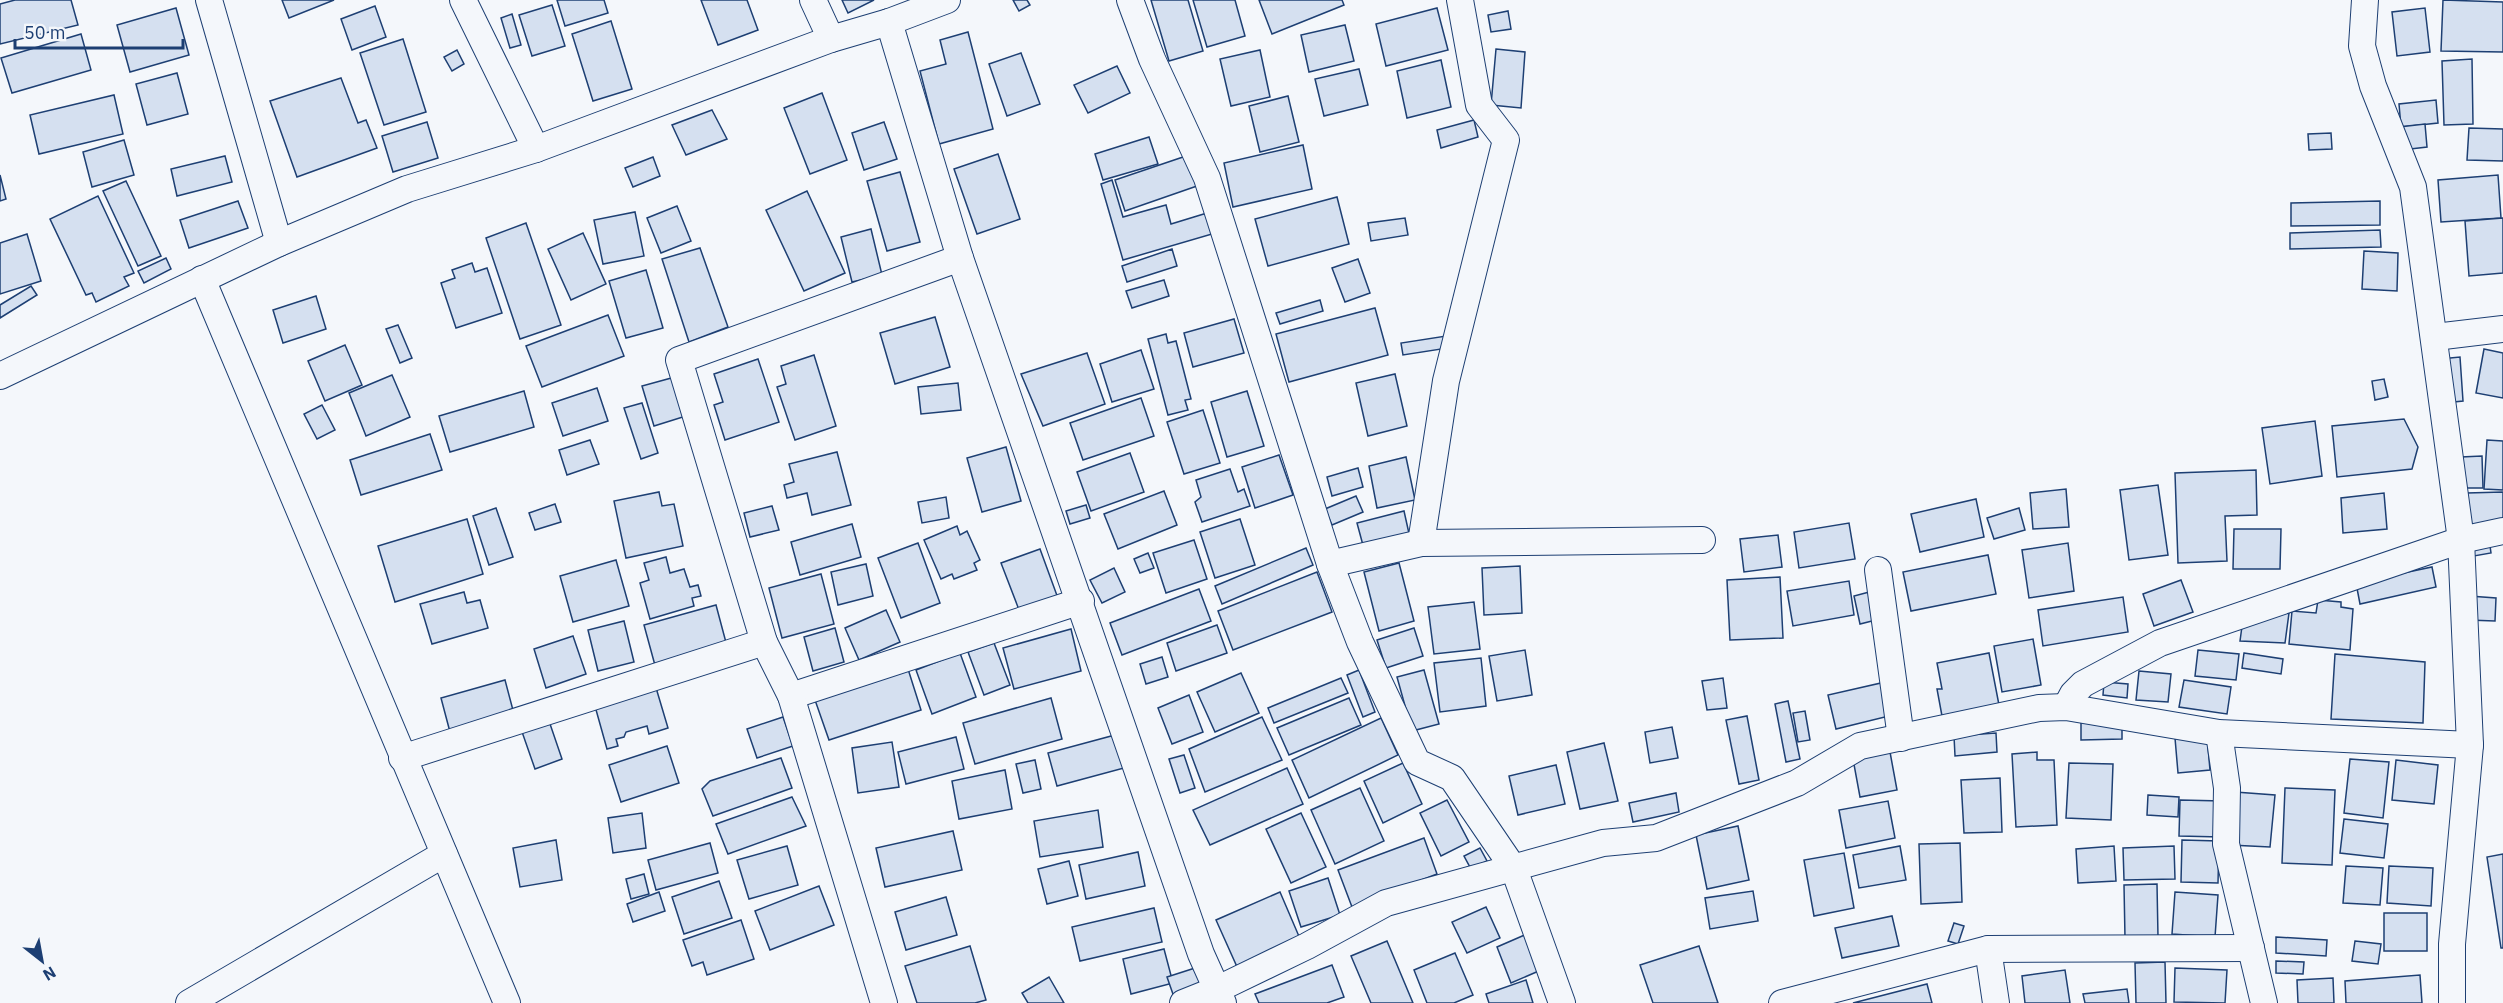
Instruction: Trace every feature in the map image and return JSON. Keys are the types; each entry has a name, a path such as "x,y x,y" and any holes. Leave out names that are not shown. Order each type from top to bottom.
{"street":[{"path":"209,0 279,243"},
{"path":"463,0 536,149"},
{"path":"813,0 831,39"},
{"path":"0,376 279,243 407,189 536,149 831,39 889,22 947,0"},
{"path":"1130,0 1152,59 1207,178 1330,564 1360,642 1417,762 1452,778 1514,869 1562,1003"},
{"path":"1421,543 1446,381 1506,140 1479,105 1460,0"},
{"path":"2365,0 2362,46 2373,86 2413,187 2461,540 2470,746 2452,944 2452,1003"},
{"path":"889,22 960,258 1081,601 1201,954 1221,996"},
{"path":"884,1003 790,696 764,642 679,360 960,258"},
{"path":"202,279 507,1003"},
{"path":"2435,337 2503,329"},
{"path":"2066,707 2073,694 2083,684 2160,643 2461,540 2503,531"},
{"path":"1330,564 1421,543 1702,540"},
{"path":"1878,570 1901,738"},
{"path":"790,696 1081,601"},
{"path":"402,758 764,642"},
{"path":"1183,1003 1221,996 1386,903 1603,843 1656,838 1797,783 1860,746 2039,708 2066,707 2219,733 2470,746"},
{"path":"2219,733 2227,788 2226,844 2264,1003"},
{"path":"189,1003 444,854"},
{"path":"1782,1003 1988,948 2251,948"},
{"path":"1988,948 1996,1003"}],"building":[{"path":"15,0 71,0 78,25 0,44 0,4"},
{"path":"282,0 334,0 289,18"},
{"path":"557,0 604,0 608,13 565,26"},
{"path":"701,0 747,0 758,30 718,45"},
{"path":"842,0 874,0 848,13"},
{"path":"1013,0 1027,0 1030,5 1019,11"},
{"path":"1151,0 1188,0 1203,51 1169,61"},
{"path":"1193,0 1235,0 1245,36 1207,47"},
{"path":"1259,0 1342,0 1344,5 1272,34"},
{"path":"2443,0 2503,2 2503,52 2441,51"},
{"path":"552,5 565,46 532,56 519,15"},
{"path":"375,6 386,37 352,50 341,19"},
{"path":"176,8 189,55 130,72 117,25"},
{"path":"1437,8 1448,50 1386,66 1376,24"},
{"path":"2425,8 2430,52 2397,56 2392,12"},
{"path":"1508,11 1511,29 1491,32 1488,15"},
{"path":"512,14 521,45 510,48 501,18"},
{"path":"611,21 632,89 593,101 572,34"},
{"path":"1345,25 1354,61 1309,72 1301,35"},
{"path":"968,32 993,129 939,144 920,71 946,64 940,40"},
{"path":"81,34 91,70 12,93 1,58"},
{"path":"403,39 426,112 384,125 360,53"},
{"path":"1496,49 1525,52 1521,108 1491,105"},
{"path":"457,50 464,64 452,71 444,57"},
{"path":"1260,50 1270,97 1231,106 1220,59"},
{"path":"1021,53 1040,104 1007,116 989,64"},
{"path":"2472,59 2473,124 2444,125 2442,61"},
{"path":"1441,60 1451,107 1407,118 1397,71"},
{"path":"1117,66 1130,93 1088,113 1074,85"},
{"path":"1359,69 1368,105 1324,116 1315,79"},
{"path":"177,73 188,114 147,125 136,84"},
{"path":"341,78 358,123 366,120 377,148 297,177 270,101"},
{"path":"822,93 847,160 810,174 784,108"},
{"path":"114,95 123,134 39,154 30,115"},
{"path":"1288,96 1299,142 1260,152 1249,106"},
{"path":"2436,100 2438,123 2401,127 2399,104"},
{"path":"712,110 727,139 686,155 672,125"},
{"path":"1474,120 1478,137 1441,148 1437,130"},
{"path":"427,122 438,158 393,172 382,136"},
{"path":"884,122 897,159 864,170 852,133"},
{"path":"2425,124 2427,147 2402,150 2399,127"},
{"path":"2469,128 2503,129 2503,161 2467,160"},
{"path":"2331,133 2332,149 2309,150 2308,134"},
{"path":"1149,137 1158,164 1103,180 1095,154"},
{"path":"124,140 134,175 92,187 83,152"},
{"path":"1303,145 1312,189 1233,207 1224,163"},
{"path":"998,154 1020,219 977,234 954,169"},
{"path":"225,156 232,182 177,196 171,169"},
{"path":"1186,156 1197,186 1125,211 1115,180"},
{"path":"653,157 660,176 633,187 625,168"},
{"path":"900,172 920,242 887,251 867,181"},
{"path":"0,175 6,199 0,201"},
{"path":"2498,175 2501,218 2441,222 2438,180"},
{"path":"1112,180 1123,217 1166,205 1171,224 1207,213 1212,234 1123,260 1101,184"},
{"path":"126,181 161,256 138,266 103,191"},
{"path":"807,191 845,273 804,291 766,210"},
{"path":"98,196 134,273 124,277 129,286 96,302 92,293 86,295 50,219"},
{"path":"1337,197 1349,244 1268,266 1255,219"},
{"path":"238,201 248,228 189,248 180,220"},
{"path":"2380,201 2380,225 2291,226 2291,203"},
{"path":"677,206 691,241 661,253 647,218"},
{"path":"635,212 644,256 603,264 594,220"},
{"path":"1405,218 1408,235 1371,241 1368,223"},
{"path":"2503,218 2503,273 2469,276 2465,221"},
{"path":"526,223 561,325 520,339 486,238"},
{"path":"871,229 882,275 852,282 841,237"},
{"path":"2380,230 2381,247 2290,249 2290,233"},
{"path":"583,233 606,284 571,300 548,249"},
{"path":"27,234 41,281 0,294 0,243"},
{"path":"700,248 728,327 689,342 662,259"},
{"path":"1172,249 1177,266 1127,282 1122,266"},
{"path":"2364,251 2398,253 2397,291 2362,289"},
{"path":"166,258 171,269 144,283 138,271"},
{"path":"1358,259 1370,293 1345,302 1332,268"},
{"path":"472,263 475,272 487,268 502,313 456,328 441,283 455,278 452,270"},
{"path":"646,270 663,328 626,338 609,281"},
{"path":"1164,280 1169,296 1132,308 1126,291"},
{"path":"31,286 37,295 0,318 0,305"},
{"path":"316,296 326,329 283,343 273,310"},
{"path":"1320,300 1323,311 1280,324 1276,313"},
{"path":"1375,308 1388,355 1289,382 1276,334"},
{"path":"608,315 624,356 542,387 526,346"},
{"path":"935,317 950,367 895,384 880,333"},
{"path":"1234,319 1244,353 1193,367 1184,333"},
{"path":"398,325 412,358 400,363 386,329"},
{"path":"1166,334 1168,343 1176,341 1191,399 1185,400 1188,410 1168,415 1148,339"},
{"path":"1446,336 1448,348 1403,355 1401,343"},
{"path":"345,345 362,385 325,401 308,361"},
{"path":"2484,349 2503,353 2503,398 2476,393"},
{"path":"1141,350 1154,389 1112,402 1100,364"},
{"path":"1087,353 1105,404 1043,426 1021,374"},
{"path":"814,355 836,426 795,440 777,387 786,384 781,366"},
{"path":"2460,357 2463,401 2444,403 2440,359"},
{"path":"758,359 779,422 725,440 714,405 723,402 714,374"},
{"path":"1395,374 1407,426 1368,436 1356,383"},
{"path":"392,375 410,417 366,436 349,393"},
{"path":"675,377 686,416 654,426 642,386"},
{"path":"2384,379 2388,397 2375,400 2372,381"},
{"path":"958,383 961,410 921,414 918,387"},
{"path":"597,388 608,421 563,436 552,403"},
{"path":"524,391 534,427 450,452 439,416"},
{"path":"1247,391 1264,446 1227,457 1211,402"},
{"path":"1141,398 1154,436 1083,460 1070,423"},
{"path":"642,403 658,453 641,459 624,408"},
{"path":"322,405 335,430 317,439 304,414"},
{"path":"1203,410 1220,463 1184,474 1167,422"},
{"path":"2404,419 2418,447 2412,469 2337,477 2332,426"},
{"path":"2315,421 2322,476 2270,484 2262,428"},
{"path":"430,434 442,470 361,495 350,460"},
{"path":"590,440 599,464 567,475 559,450"},
{"path":"2487,440 2503,441 2503,490 2484,489"},
{"path":"1006,447 1021,501 982,512 967,458"},
{"path":"837,452 851,505 812,515 807,493 787,498 784,485 794,482 789,464"},
{"path":"1130,453 1144,492 1091,511 1077,472"},
{"path":"1279,455 1293,495 1255,508 1242,467"},
{"path":"2482,456 2483,488 2462,488 2461,457"},
{"path":"1406,457 1415,500 1377,508 1369,466"},
{"path":"1358,468 1363,487 1332,496 1327,477"},
{"path":"1230,469 1238,492 1244,489 1250,506 1202,522 1195,502 1201,497 1196,480"},
{"path":"2256,470 2257,515 2225,516 2227,561 2178,563 2175,473"},
{"path":"2158,485 2168,555 2129,560 2120,490"},
{"path":"2066,489 2069,527 2033,529 2030,493"},
{"path":"1164,491 1177,525 1118,549 1104,514"},
{"path":"659,492 662,506 674,504 683,546 626,558 614,501"},
{"path":"2503,492 2503,524 2467,525 2467,493"},
{"path":"2384,493 2387,529 2343,533 2341,498"},
{"path":"1356,496 1363,512 1332,525 1325,509"},
{"path":"946,497 949,518 922,523 918,502"},
{"path":"1976,499 1984,537 1920,552 1911,514"},
{"path":"555,504 561,522 535,530 529,513"},
{"path":"1086,505 1090,518 1070,524 1066,511"},
{"path":"772,506 779,530 750,537 744,513"},
{"path":"496,508 513,557 489,565 473,516"},
{"path":"2019,508 2025,530 1994,539 1987,518"},
{"path":"1404,511 1410,538 1364,549 1357,523"},
{"path":"467,519 483,574 395,602 378,546"},
{"path":"1240,519 1255,565 1215,578 1200,532"},
{"path":"1849,523 1855,559 1799,568 1794,532"},
{"path":"852,524 861,557 800,575 791,542"},
{"path":"957,526 960,535 967,531 980,560 974,563 977,570 954,579 952,574 941,579 924,540"},
{"path":"2234,529 2281,529 2280,569 2233,569"},
{"path":"1778,535 1782,567 1744,572 1740,539"},
{"path":"2489,539 2491,553 2474,556 2472,542"},
{"path":"1194,540 1207,579 1166,593 1153,553"},
{"path":"918,543 940,603 901,618 878,558"},
{"path":"2068,543 2074,591 2029,598 2022,550"},
{"path":"1306,548 1313,565 1222,604 1215,586"},
{"path":"1040,549 1059,601 1021,615 1001,563"},
{"path":"1148,553 1154,568 1140,573 1134,559"},
{"path":"1988,555 1996,594 1911,611 1903,572"},
{"path":"666,557 670,573 684,569 690,587 698,585 701,596 692,598 694,606 650,619 640,583 649,580 644,563"},
{"path":"616,560 629,606 573,622 560,576"},
{"path":"1399,563 1414,621 1379,631 1364,572"},
{"path":"866,564 873,596 838,605 831,572"},
{"path":"1520,566 1522,613 1484,615 1482,568"},
{"path":"2432,567 2436,587 2360,604 2356,583"},
{"path":"1114,568 1125,592 1102,603 1090,580"},
{"path":"1317,572 1332,612 1233,650 1218,611"},
{"path":"821,574 834,624 782,638 769,588"},
{"path":"1780,577 1783,638 1730,640 1727,580"},
{"path":"2181,580 2193,612 2154,626 2143,594"},
{"path":"1849,581 1854,615 1793,626 1787,591"},
{"path":"1199,589 1211,621 1122,655 1110,623"},
{"path":"1873,591 1880,619 1860,624 1854,596"},
{"path":"464,592 467,603 480,600 488,628 432,644 420,604"},
{"path":"2469,596 2496,598 2495,621 2468,620"},
{"path":"2123,597 2128,632 2043,646 2038,610"},
{"path":"2318,600 2341,602 2341,607 2353,609 2350,650 2289,644 2292,611 2316,613"},
{"path":"1474,602 1480,649 1434,654 1428,607"},
{"path":"716,605 728,650 656,669 644,625"},
{"path":"886,610 900,642 859,660 845,628"},
{"path":"2267,611 2289,613 2285,643 2240,641 2243,619"},
{"path":"624,621 634,662 598,671 588,630"},
{"path":"1217,625 1227,653 1176,671 1167,643"},
{"path":"835,628 844,662 813,671 804,637"},
{"path":"1414,628 1423,656 1386,668 1377,640"},
{"path":"1071,629 1081,671 1014,689 1003,648"},
{"path":"573,636 586,674 546,688 534,649"},
{"path":"2033,639 2041,685 2002,692 1994,646"},
{"path":"994,643 1010,685 984,695 968,652"},
{"path":"1525,650 1532,695 1497,701 1489,656"},
{"path":"2198,650 2239,654 2236,680 2195,676"},
{"path":"960,653 976,697 932,714 916,670"},
{"path":"1989,653 1999,705 1942,716 1937,689 1942,689 1937,663"},
{"path":"2244,653 2283,659 2281,674 2242,668"},
{"path":"2335,654 2425,662 2423,723 2331,719"},
{"path":"1162,657 1168,677 1146,684 1140,664"},
{"path":"1481,658 1486,706 1440,712 1434,663"},
{"path":"908,669 921,710 829,740 815,700"},
{"path":"1359,670 1375,712 1363,717 1347,675"},
{"path":"1424,670 1439,724 1412,731 1397,677"},
{"path":"2139,671 2171,674 2168,702 2136,700"},
{"path":"1241,673 1259,713 1215,732 1197,692"},
{"path":"1341,678 1348,693 1274,723 1268,708"},
{"path":"1723,678 1727,708 1707,710 1702,681"},
{"path":"505,680 514,714 450,732 441,698"},
{"path":"2184,680 2231,687 2227,714 2179,707"},
{"path":"654,681 668,728 649,734 647,726 626,732 624,737 616,739 618,746 607,749 593,699"},
{"path":"2104,682 2128,684 2127,698 2103,695"},
{"path":"1881,683 1889,716 1836,729 1828,695"},
{"path":"1189,695 1203,732 1172,744 1158,708"},
{"path":"1051,698 1062,739 975,764 963,723"},
{"path":"1349,698 1361,725 1289,755 1277,728"},
{"path":"1788,701 1800,759 1786,762 1775,704"},
{"path":"1805,711 1810,740 1798,742 1793,713"},
{"path":"1747,716 1759,780 1739,784 1726,720"},
{"path":"783,717 793,746 757,758 747,729"},
{"path":"1262,717 1282,760 1205,792 1189,749"},
{"path":"548,718 562,759 535,769 521,729"},
{"path":"1381,718 1398,755 1309,798 1292,760"},
{"path":"2122,721 2122,739 2081,740 2081,722"},
{"path":"1672,727 1678,758 1650,763 1645,732"},
{"path":"1996,733 1997,752 1955,756 1954,736"},
{"path":"1115,735 1124,768 1057,786 1048,753"},
{"path":"2207,736 2210,770 2178,773 2175,738"},
{"path":"956,737 964,769 906,784 898,752"},
{"path":"892,742 899,787 858,793 852,748"},
{"path":"1604,743 1618,801 1580,809 1567,752"},
{"path":"667,746 679,783 621,802 609,765"},
{"path":"1890,752 1897,790 1860,797 1853,759"},
{"path":"2037,752 2037,760 2054,760 2057,825 2016,827 2012,754"},
{"path":"1184,755 1195,788 1180,793 1169,759"},
{"path":"781,758 792,788 713,816 702,789 710,781"},
{"path":"2350,759 2389,762 2383,818 2344,813"},
{"path":"1035,760 1041,789 1023,793 1016,764"},
{"path":"2396,760 2438,765 2434,804 2392,800"},
{"path":"1403,763 1422,804 1383,823 1364,781"},
{"path":"2069,763 2113,764 2111,820 2066,818"},
{"path":"1556,765 1565,804 1518,815 1509,776"},
{"path":"1287,768 1303,804 1210,845 1193,810"},
{"path":"1005,770 1012,809 959,819 952,781"},
{"path":"2000,778 2002,832 1964,833 1961,780"},
{"path":"1360,788 1384,841 1335,864 1311,810"},
{"path":"2285,788 2335,790 2332,865 2282,863"},
{"path":"2235,792 2275,795 2270,847 2230,845"},
{"path":"1676,793 1679,812 1633,822 1629,803"},
{"path":"2148,795 2179,797 2178,817 2147,815"},
{"path":"792,797 806,826 728,854 716,824"},
{"path":"1447,800 1469,842 1441,856 1420,813"},
{"path":"2180,800 2222,801 2221,837 2179,836"},
{"path":"1888,801 1895,838 1846,848 1839,810"},
{"path":"1098,810 1103,847 1040,857 1034,821"},
{"path":"642,813 646,848 613,853 608,818"},
{"path":"1301,813 1326,867 1291,883 1266,829"},
{"path":"2344,819 2388,824 2384,858 2340,853"},
{"path":"1738,826 1749,880 1707,889 1696,835"},
{"path":"953,831 962,870 885,887 876,848"},
{"path":"1424,838 1437,874 1352,907 1338,870"},
{"path":"556,840 562,880 520,887 513,848"},
{"path":"2182,840 2219,841 2218,883 2181,882"},
{"path":"710,843 718,873 656,890 648,860"},
{"path":"1960,843 1962,902 1921,904 1919,844"},
{"path":"787,846 798,885 749,899 737,860"},
{"path":"1900,846 1906,880 1859,888 1853,855"},
{"path":"2114,846 2116,881 2078,883 2076,849"},
{"path":"2174,846 2175,879 2124,880 2123,848"},
{"path":"1480,848 1487,861 1471,869 1464,856"},
{"path":"1138,852 1145,886 1086,899 1079,865"},
{"path":"1844,853 1854,908 1814,916 1804,860"},
{"path":"2503,854 2503,948 2501,948 2487,857"},
{"path":"1069,861 1078,896 1047,904 1038,869"},
{"path":"2346,866 2383,868 2380,905 2343,903"},
{"path":"2389,866 2433,868 2431,906 2387,903"},
{"path":"644,874 649,894 631,899 626,879"},
{"path":"1328,878 1340,915 1301,927 1289,891"},
{"path":"719,881 732,918 684,934 672,897"},
{"path":"2157,884 2158,937 2125,938 2124,885"},
{"path":"819,886 834,925 770,950 755,911"},
{"path":"1753,891 1758,921 1710,929 1705,898"},
{"path":"659,892 665,911 633,922 627,904"},
{"path":"1280,892 1301,941 1238,969 1216,920"},
{"path":"2175,892 2218,895 2215,937 2172,934"},
{"path":"946,897 957,935 906,950 895,912"},
{"path":"1486,907 1500,938 1467,953 1452,922"},
{"path":"1154,908 1162,942 1080,961 1072,927"},
{"path":"2384,913 2427,913 2427,951 2384,951"},
{"path":"1892,916 1899,946 1842,958 1835,928"},
{"path":"741,920 754,959 707,975 703,962 692,966 683,940"},
{"path":"1954,923 1964,926 1958,944 1948,941"},
{"path":"1527,934 1541,970 1511,983 1497,947"},
{"path":"2276,937 2327,940 2326,956 2276,953"},
{"path":"1387,941 1413,1003 1371,1003 1351,956"},
{"path":"2355,941 2381,944 2378,964 2352,961"},
{"path":"970,946 986,1000 975,1003 917,1003 905,966"},
{"path":"1699,946 1718,1003 1653,1003 1640,965"},
{"path":"1164,949 1173,983 1131,994 1123,959"},
{"path":"1455,953 1473,995 1454,1003 1427,1003 1414,970"},
{"path":"2276,961 2304,962 2303,974 2276,973"},
{"path":"2165,962 2166,1003 2136,1003 2135,963"},
{"path":"1332,965 1344,997 1327,1003 1259,1003 1255,994"},
{"path":"1195,968 1202,988 1174,997 1167,977"},
{"path":"2175,968 2227,970 2225,1003 2174,1002"},
{"path":"2065,970 2070,1003 2025,1003 2022,976"},
{"path":"2420,975 2422,1003 2346,1003 2345,981"},
{"path":"1049,977 1064,1003 1028,1003 1022,993"},
{"path":"2333,978 2334,1003 2298,1003 2297,980"},
{"path":"1526,980 1533,1003 1489,1003 1486,994"},
{"path":"1927,984 1932,1003 1853,1003"},
{"path":"2127,989 2129,1003 2085,1003 2083,994"}]}
